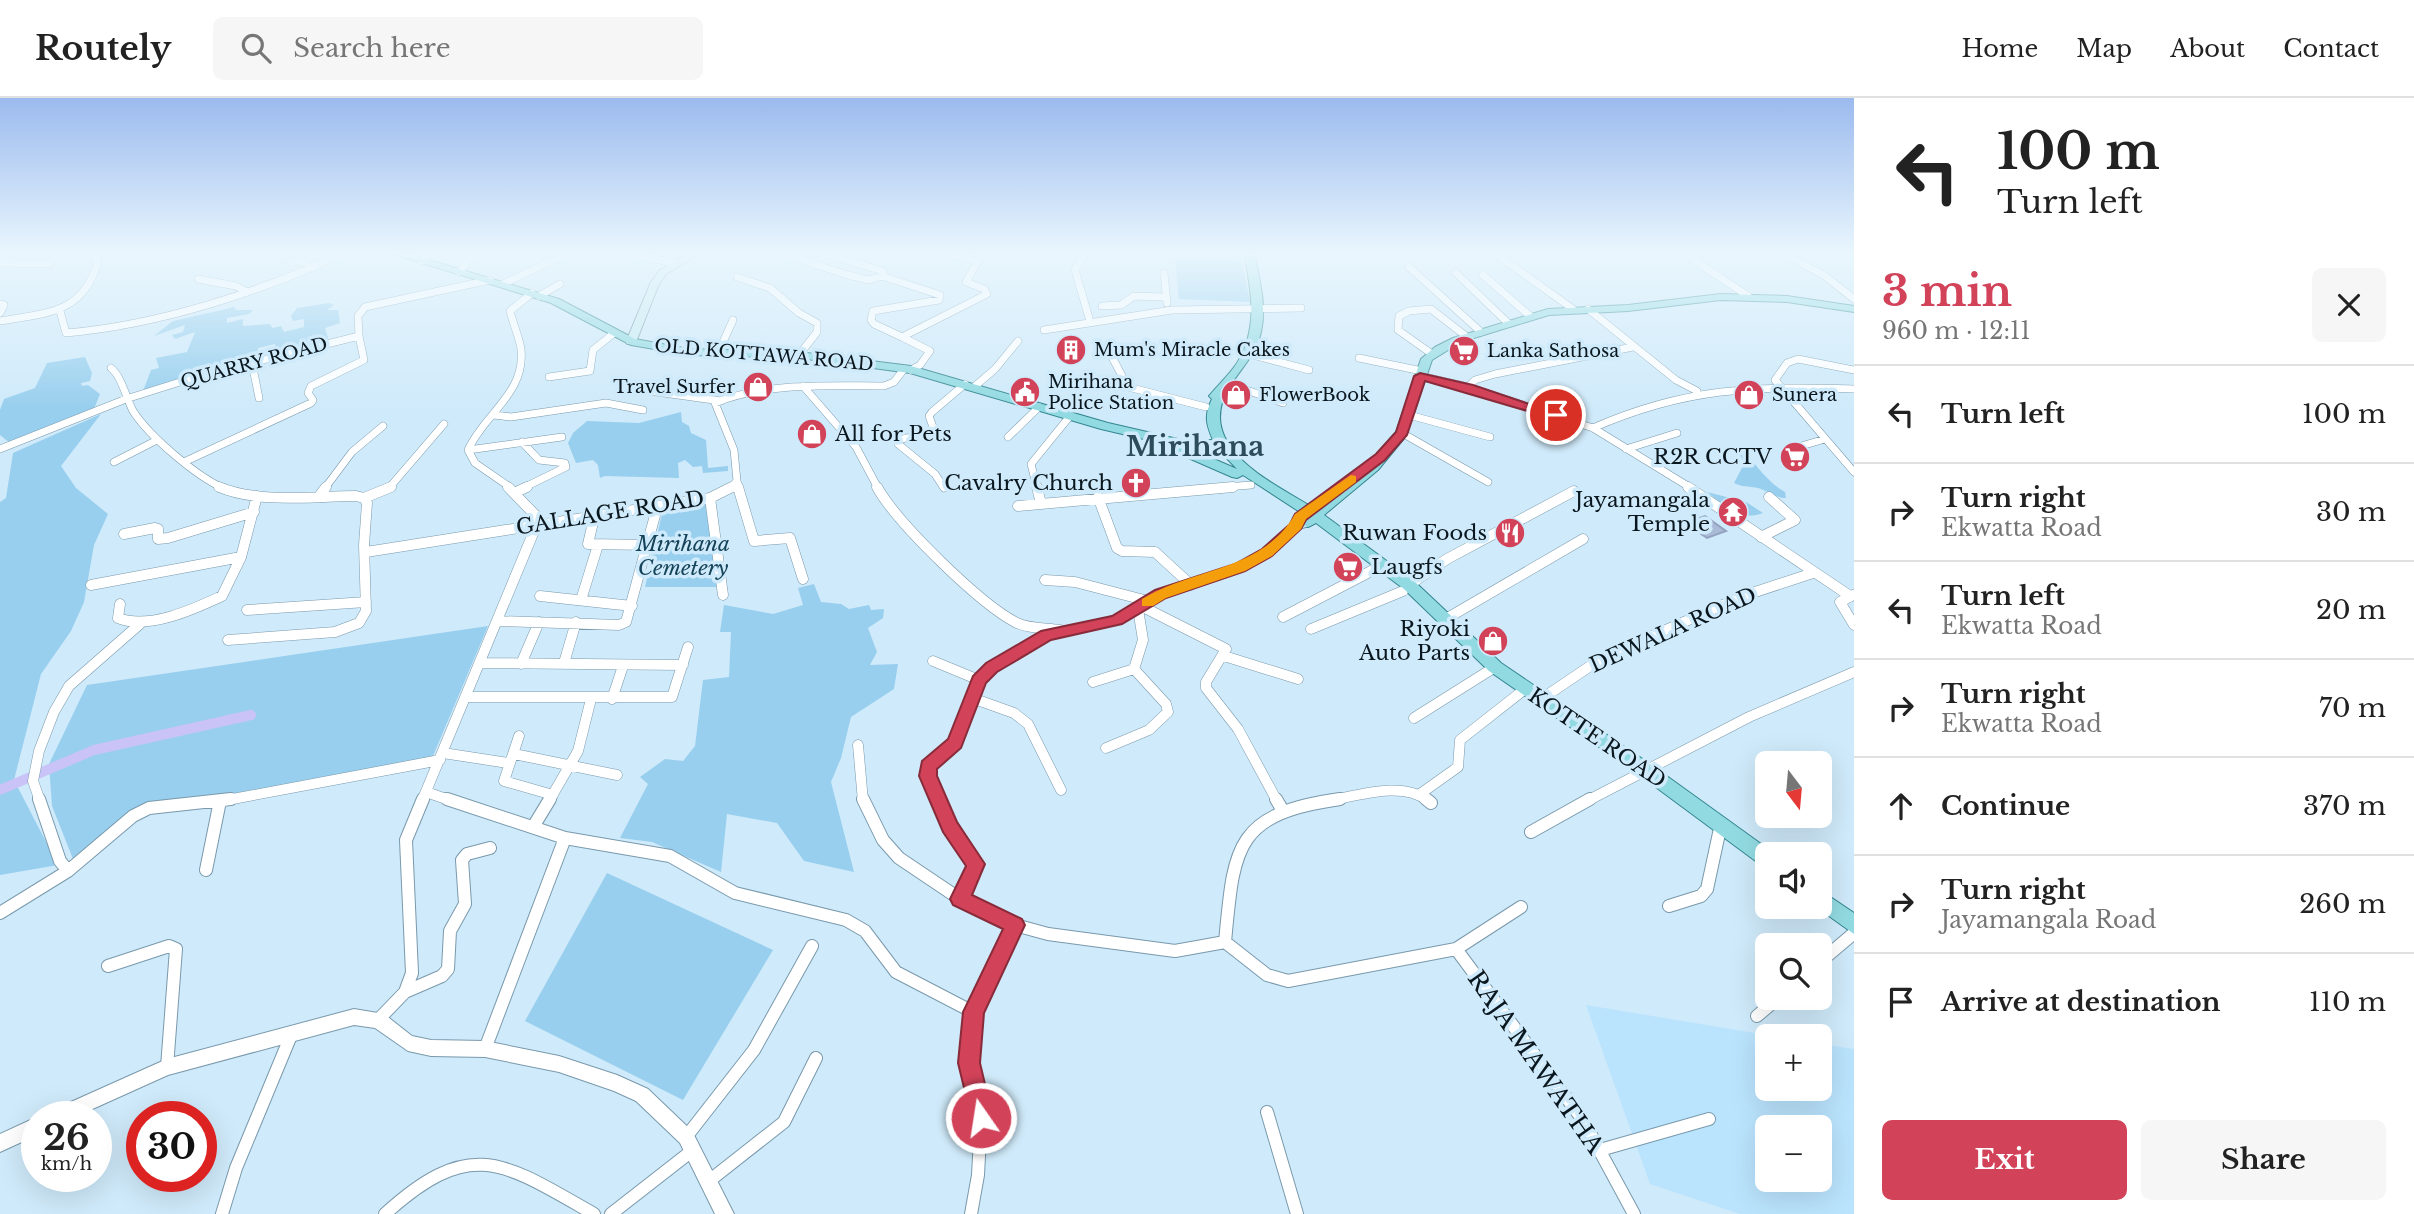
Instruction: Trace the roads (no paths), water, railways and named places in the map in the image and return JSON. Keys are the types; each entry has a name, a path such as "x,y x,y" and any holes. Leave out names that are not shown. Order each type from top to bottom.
{"main road":[{"name":"OLD KOTTAWA ROAD","path":"558,304 631,342 689,352 799,355 908,370 969,385 1174,448 1217,448"},
{"path":"631,342 646,304"},
{"path":"1305,519 1338,498 1402,433 1421,374 1432,354 1481,331 1530,316 1573,309 1649,304"},
{"path":"1814,304 1854,309"},
{"path":"1237,474 1203,429 1206,407 1249,354 1256,340 1258,306"},
{"path":"1224,387 1212,412 1217,448 1305,519"},
{"name":"OLD KOTTAWA ROAD","path":"1105,426 1182,444 1217,448"},
{"path":"1174,448 1198,455 1237,474 1305,519"},
{"path":"1305,519 1380,457"},
{"path":"1338,498 1332,515 1343,534"},
{"name":"KOTTE ROAD","path":"1305,519 1343,534 1495,667 1755,849"},
{"name":"KOTTE ROAD","path":"1305,519 1406,588"},
{"path":"1832,908 1854,925"}],"street":[{"path":"0,321 60,311 68,304"},
{"path":"60,311 66,333 193,304"},
{"path":"184,461 311,403 313,400 308,393 311,386 364,360 358,316 365,307 378,304"},
{"path":"405,992 412,973 406,840 540,523 516,492 475,463 468,450 472,439 518,383 522,355 509,311 520,304"},
{"path":"789,304 817,323 817,332 799,355"},
{"path":"803,579 790,538 754,541 746,522 728,431 715,410 715,403 803,386 884,386 894,382 908,370 920,365 930,351 874,324 871,320 873,311 910,304"},
{"path":"902,337 967,304"},
{"path":"1085,304 1089,318"},
{"path":"1102,306 1122,304"},
{"path":"1169,304 1180,310"},
{"path":"1451,304 1481,331"},
{"path":"1488,304 1508,323"},
{"path":"1516,304 1530,316"},
{"path":"1566,304 1573,309"},
{"path":"1044,330 1089,318 1180,310 1258,306 1301,308"},
{"path":"1432,354 1398,330 1399,316 1409,311 1431,309 1467,337"},
{"path":"1588,309 1650,358 1669,378 1697,391"},
{"path":"718,353 733,320"},
{"path":"549,377 590,371 593,350 614,333"},
{"name":"QUARRY ROAD","path":"0,449 126,399 359,336"},
{"path":"944,488 935,474 898,444 898,440 928,432 933,427 929,416 932,412 995,369 1018,341"},
{"path":"1468,387 1475,380 1495,374 1633,347"},
{"path":"1122,351 1112,357 1128,387 1206,407"},
{"path":"1249,354 1309,370"},
{"path":"1359,358 1468,387 1593,428 1700,494 1813,573 1852,595"},
{"path":"1854,370 1798,359 1787,363 1775,380 1854,472"},
{"path":"252,363 258,398"},
{"path":"111,368 117,372 126,399 141,423 157,440 209,482 236,494 364,498 390,488 444,424"},
{"path":"803,386 856,447 884,501 897,516 990,607 1020,625 1061,630 1116,620 1191,585 1240,568 1267,553 1305,519"},
{"path":"1224,387 1283,403"},
{"path":"1593,428 1642,406 1697,391 1781,387 1854,389"},
{"path":"642,390 660,394 701,395 721,401"},
{"path":"494,415 511,417 606,403 643,410"},
{"path":"1008,437 1039,407"},
{"path":"1409,415 1490,437"},
{"path":"1041,504 1031,464 1070,416"},
{"path":"320,495 352,452 383,426"},
{"path":"1402,433 1488,482"},
{"path":"1626,449 1677,433"},
{"path":"468,450 562,437"},
{"path":"1791,449 1825,439"},
{"path":"114,462 157,440"},
{"path":"516,492 566,467 565,464 539,460 522,442"},
{"name":"GALLAGE ROAD","path":"366,552 710,498 729,491 737,481"},
{"path":"1018,506 1251,485"},
{"path":"1311,629 1406,588 1447,559 1574,491"},
{"path":"120,604 118,618 122,622 141,623 222,596 241,557 257,496"},
{"path":"1098,497 1117,548 1129,552 1155,552 1191,585"},
{"path":"1761,537 1795,520 1769,497"},
{"path":"228,640 335,632 359,623 366,611 366,552 363,545 367,503 364,498"},
{"path":"710,498 723,595"},
{"path":"498,621 623,624 632,606 657,508"},
{"path":"124,534 155,528 158,529 158,539 168,538 254,513"},
{"path":"594,518 589,544 649,545"},
{"path":"1438,615 1583,540"},
{"path":"581,600 598,545"},
{"path":"92,585 241,557"},
{"path":"1283,617 1375,569"},
{"name":"DEWALA ROAD","path":"1539,700 1602,657 1743,596 1813,573"},
{"path":"1045,580 1075,582 1143,606 1224,647 1227,651 1206,682 1206,688 1238,729 1283,811"},
{"path":"1852,595 1840,602 1854,625"},
{"path":"540,596 632,606"},
{"path":"247,610 366,602"},
{"path":"1093,682 1134,669 1144,651 1143,606"},
{"path":"522,664 539,622"},
{"path":"564,663 576,622"},
{"path":"68,871 60,861 33,781 39,751 54,712 69,686 141,623"},
{"path":"960,899 976,864 949,827 928,776 929,766 955,743 979,680 992,667 1061,630"},
{"path":"467,697 672,698 688,646"},
{"path":"1224,656 1298,679"},
{"path":"933,661 979,680"},
{"path":"481,663 683,665"},
{"path":"612,699 623,666"},
{"path":"1414,718 1495,667"},
{"path":"1106,748 1149,730 1168,712 1166,704 1134,669"},
{"path":"1531,832 1644,769 1749,717 1849,674 1854,684"},
{"path":"1420,794 1458,768 1460,740 1525,689"},
{"path":"972,698 1014,713 1028,724 1061,790"},
{"path":"533,827 578,751 591,699"},
{"path":"519,736 504,781 553,794"},
{"path":"858,745 864,806 883,840 899,858 960,899 1015,925 1048,934 1175,951 1225,942 1267,975 1288,981 1455,949 1521,908"},
{"path":"0,913 68,871 149,808 220,801 441,756 511,759 617,775"},
{"path":"1225,942 1232,870 1244,841 1263,822 1283,811 1305,804 1401,790 1420,794 1431,803"},
{"path":"426,792 565,838 670,856 685,861 732,891 810,909 858,926 868,933 888,965 973,1012"},
{"path":"206,870 220,801"},
{"path":"1669,906 1701,896 1707,889 1721,824"},
{"path":"485,1049 565,838"},
{"path":"377,1020 405,992 442,976 448,969 450,931 465,904 462,860 467,854 490,848"},
{"path":"971,1214 978,1175 981,1118 969,1063 973,1012 1015,925"},
{"path":"1832,952 1854,933"},
{"path":"108,966 169,946 176,949 167,1067"},
{"path":"611,1214 690,1143 754,1050 812,946"},
{"name":"RAJA MAWATHA","path":"1455,949 1583,1120 1634,1214"},
{"path":"1757,1016 1764,1010"},
{"path":"92,1101 167,1067 354,1017 377,1020 408,1043 431,1048 485,1049 559,1064 617,1083 642,1095 690,1143 724,1214"},
{"path":"222,1214 230,1178 279,1072 292,1032"},
{"path":"709,1181 784,1122 816,1059"},
{"path":"1267,1112 1297,1214"},
{"path":"1600,1150 1709,1119"},
{"path":"0,1143 21,1133"},
{"path":"385,1214 405,1193 430,1175 474,1161 528,1176 593,1214"}],"waterway":[{"path":"0,790 94,750 251,715"}],"place":[{"name":"Mum's Miracle Cakes","path":"1071,350"},
{"name":"Lanka Sathosa","path":"1464,351"},
{"name":"Travel Surfer","path":"758,387"},
{"name":"Mirihana Police Station","path":"1025,392"},
{"name":"FlowerBook","path":"1236,395"},
{"name":"Sunera","path":"1749,395"},
{"name":"All for Pets","path":"812,434"},
{"name":"R2R CCTV","path":"1795,457"},
{"name":"Cavalry Church","path":"1136,483"},
{"name":"Jayamangala Temple","path":"1733,512"},
{"name":"Ruwan Foods","path":"1510,533"},
{"name":"Laugfs","path":"1348,567"},
{"name":"Riyoki Auto Parts","path":"1493,641"}],"district":[{"name":"Mirihana","path":"1195,446"}],"park label":[{"name":"Mirihana Cemetery","path":"683,556"}]}
